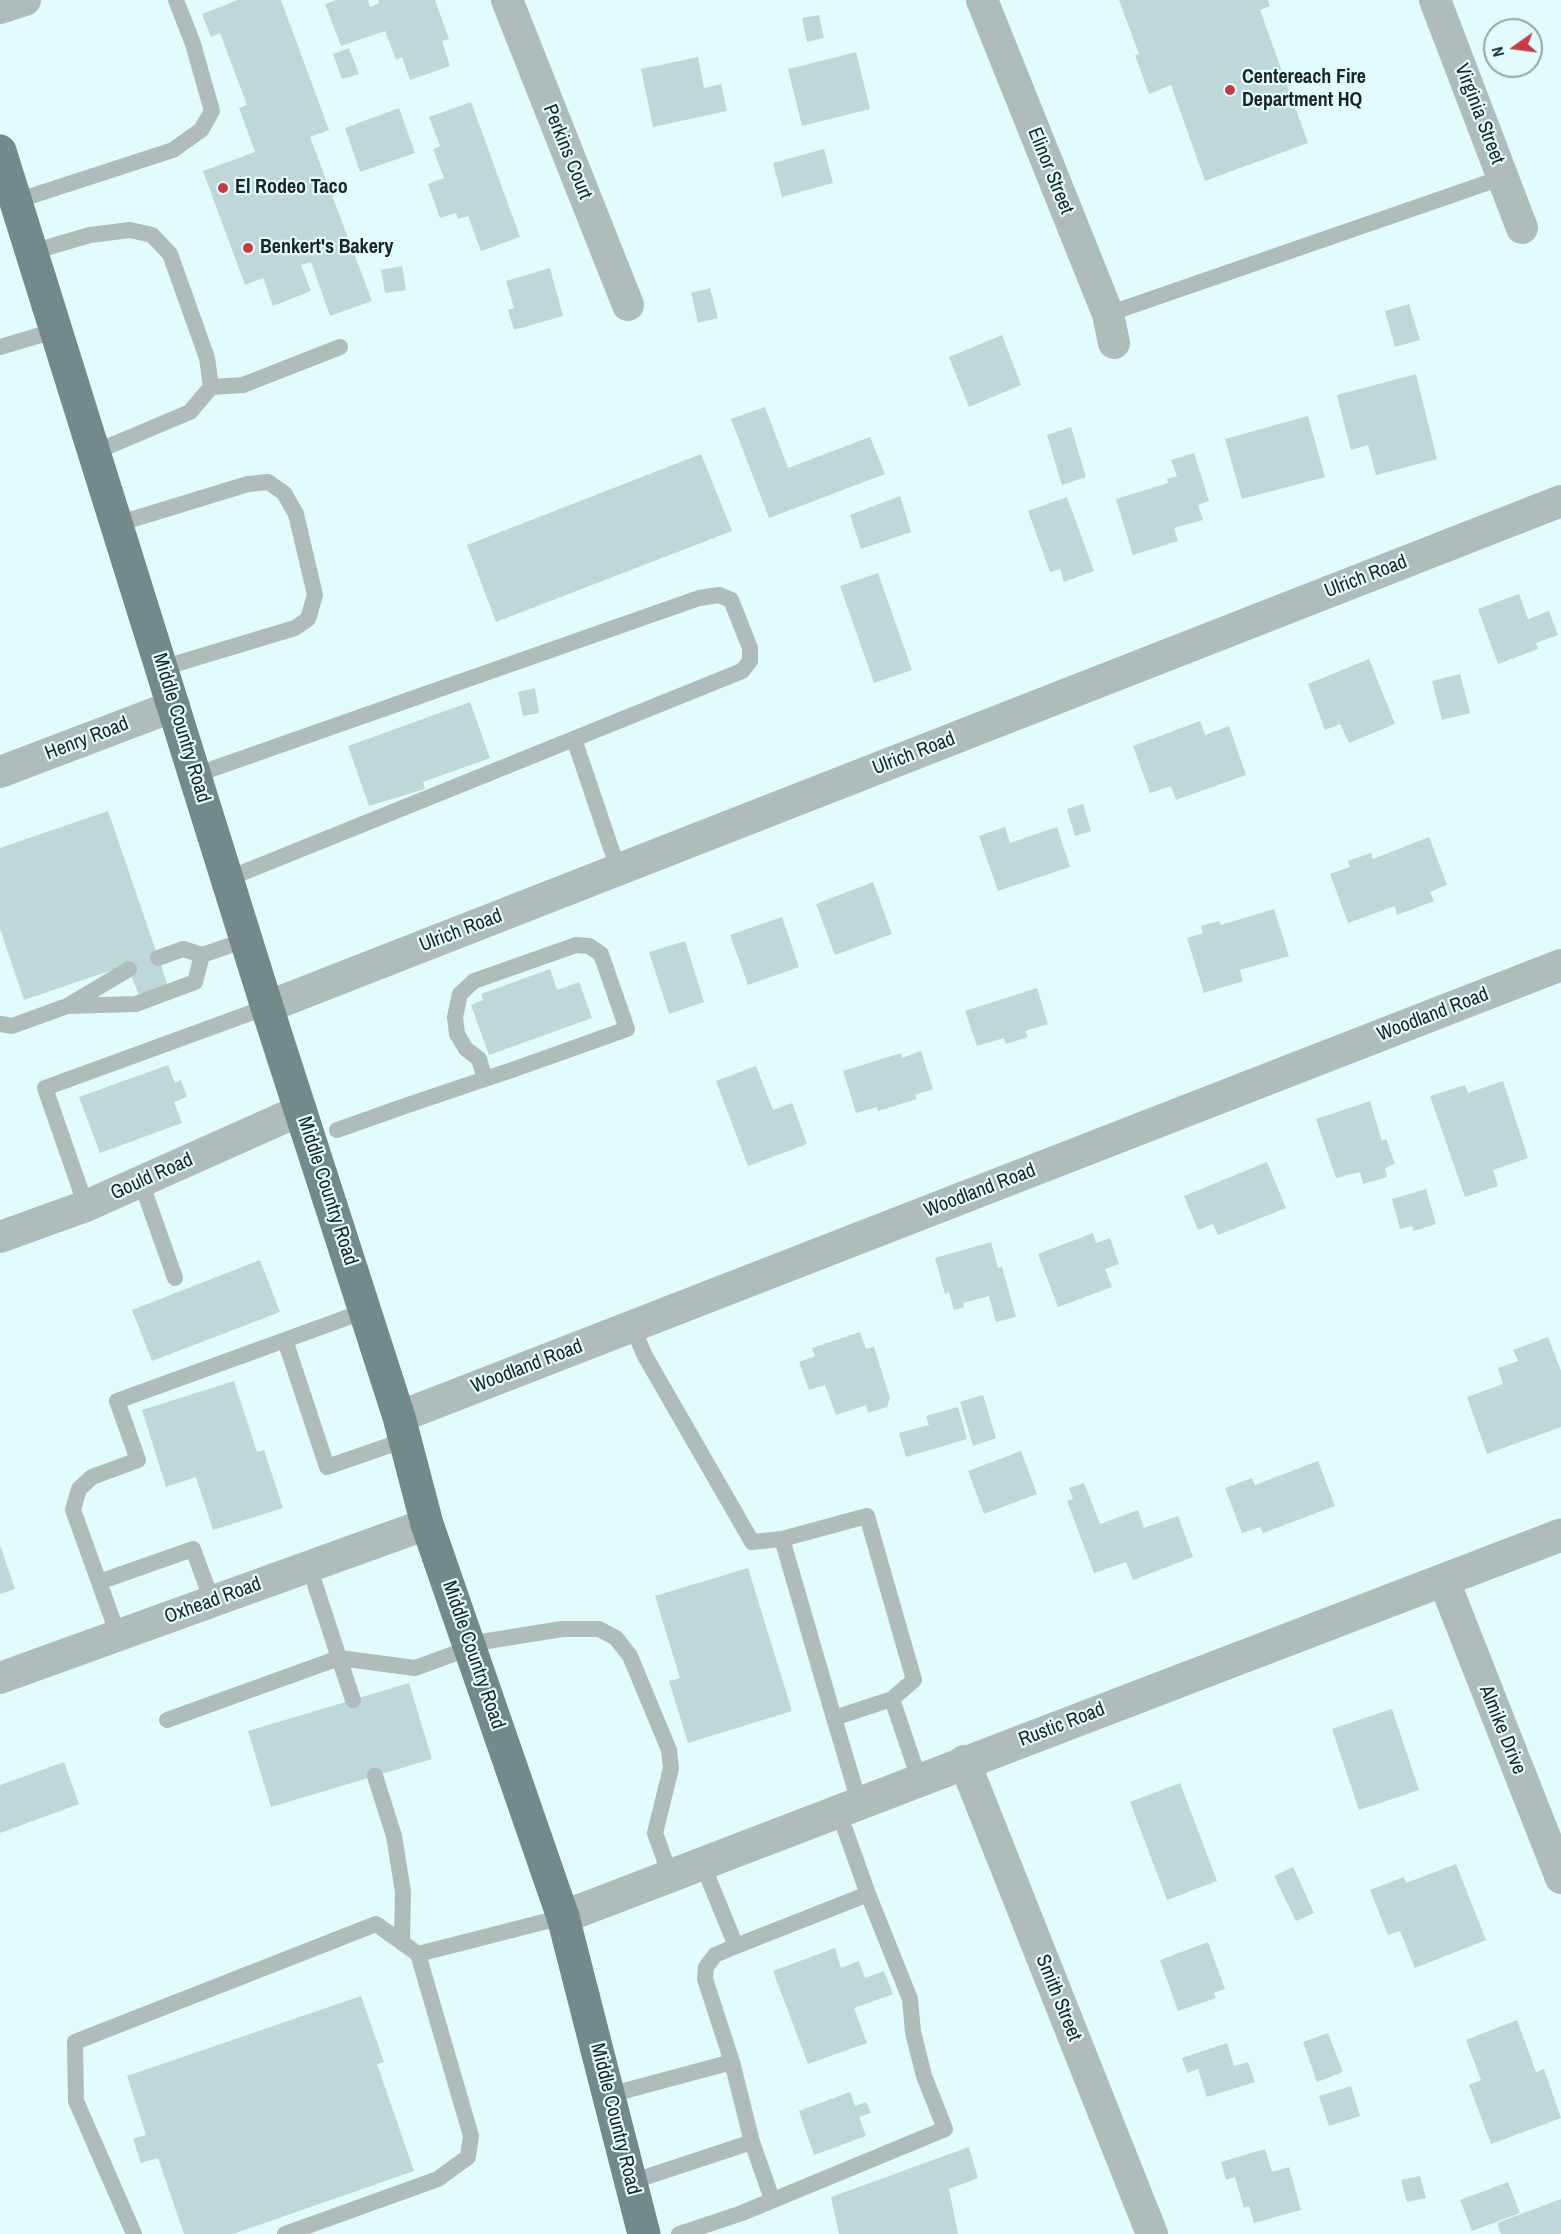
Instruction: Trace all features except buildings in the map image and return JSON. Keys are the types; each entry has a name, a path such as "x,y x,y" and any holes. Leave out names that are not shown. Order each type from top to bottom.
{"main road":[{"name":"Middle Country Road","path":"0,152 267,1007 402,1429 427,1524 563,1917 644,2234"}],"street":[{"path":"0,8 25,0"},
{"name":"Perkins Court","path":"507,0 628,305"},
{"name":"Elinor Street","path":"982,0 1111,329"},
{"name":"Virginia Street","path":"1435,0 1522,228"},
{"name":"Ulrich Road","path":"267,1007 1561,501"},
{"name":"Henry Road","path":"0,772 174,706"},
{"name":"Woodland Road","path":"402,1429 632,1326 1561,965"},
{"name":"Gould Road","path":"0,1237 86,1206 301,1110"},
{"name":"Oxhead Road","path":"0,1678 427,1524"},
{"name":"Rustic Road","path":"563,1917 964,1761 1561,1535"},
{"name":"Almike Drive","path":"1444,1581 1561,1878"},
{"name":"Smith Street","path":"964,1761 1152,2234"}],"lane":[{"path":"16,201 173,150 201,130 212,111 193,44 176,0"},
{"path":"1111,329 1504,177"},
{"path":"32,252 90,235 130,230 152,235 170,254 207,358 211,387"},
{"path":"0,347 57,330"},
{"path":"95,452 190,411 211,387 243,385 340,347"},
{"path":"117,524 248,484 268,482 284,493 296,514 315,595 308,619 295,628 162,668"},
{"path":"195,775 699,598 718,595 732,600 750,648 750,661 742,671 227,879"},
{"path":"574,739 618,869"},
{"path":"158,958 183,949 202,955 246,940"},
{"path":"337,1130 485,1079 627,1029 602,954 589,945 576,945 474,981 460,994 455,1017 458,1034 466,1049 479,1059 485,1079"},
{"path":"67,1006 136,1004 195,982 202,955"},
{"path":"0,1024 12,1026 67,1006 129,969"},
{"path":"86,1206 45,1089 267,1007"},
{"path":"141,1182 175,1278"},
{"path":"118,1635 73,1510 79,1489 92,1477 138,1460 117,1401 365,1311"},
{"path":"632,1326 645,1356 752,1542 782,1539 867,1516 914,1680 892,1700 834,1718"},
{"path":"285,1340 327,1467 402,1429"},
{"path":"679,2234 742,2213 945,2129 924,2076 913,2032 910,1998 868,1894 848,1806 834,1718 782,1539"},
{"path":"99,1582 193,1550 212,1601"},
{"path":"309,1566 352,1700"},
{"path":"167,1720 339,1658 415,1668 470,1646 562,1629 599,1629 616,1638 630,1656 669,1750 671,1768 655,1833 670,1875"},
{"path":"892,1700 919,1779"},
{"path":"375,1776 394,1836 403,1892 402,1943"},
{"path":"702,1863 736,1946"},
{"path":"772,2199 752,2142 732,2062 705,1979 706,1967 715,1955 868,1894"},
{"path":"418,1954 563,1917"},
{"path":"134,2234 76,2101 75,2042 376,1924 418,1954 471,2136 468,2157 438,2178 285,2234"},
{"path":"609,2095 732,2062"},
{"path":"630,2182 752,2142"}],"place":[{"name":"Centereach Fire Department HQ","path":"1230,90"},
{"name":"El Rodeo Taco","path":"223,188"},
{"name":"Benkert's Bakery","path":"248,248"}]}
